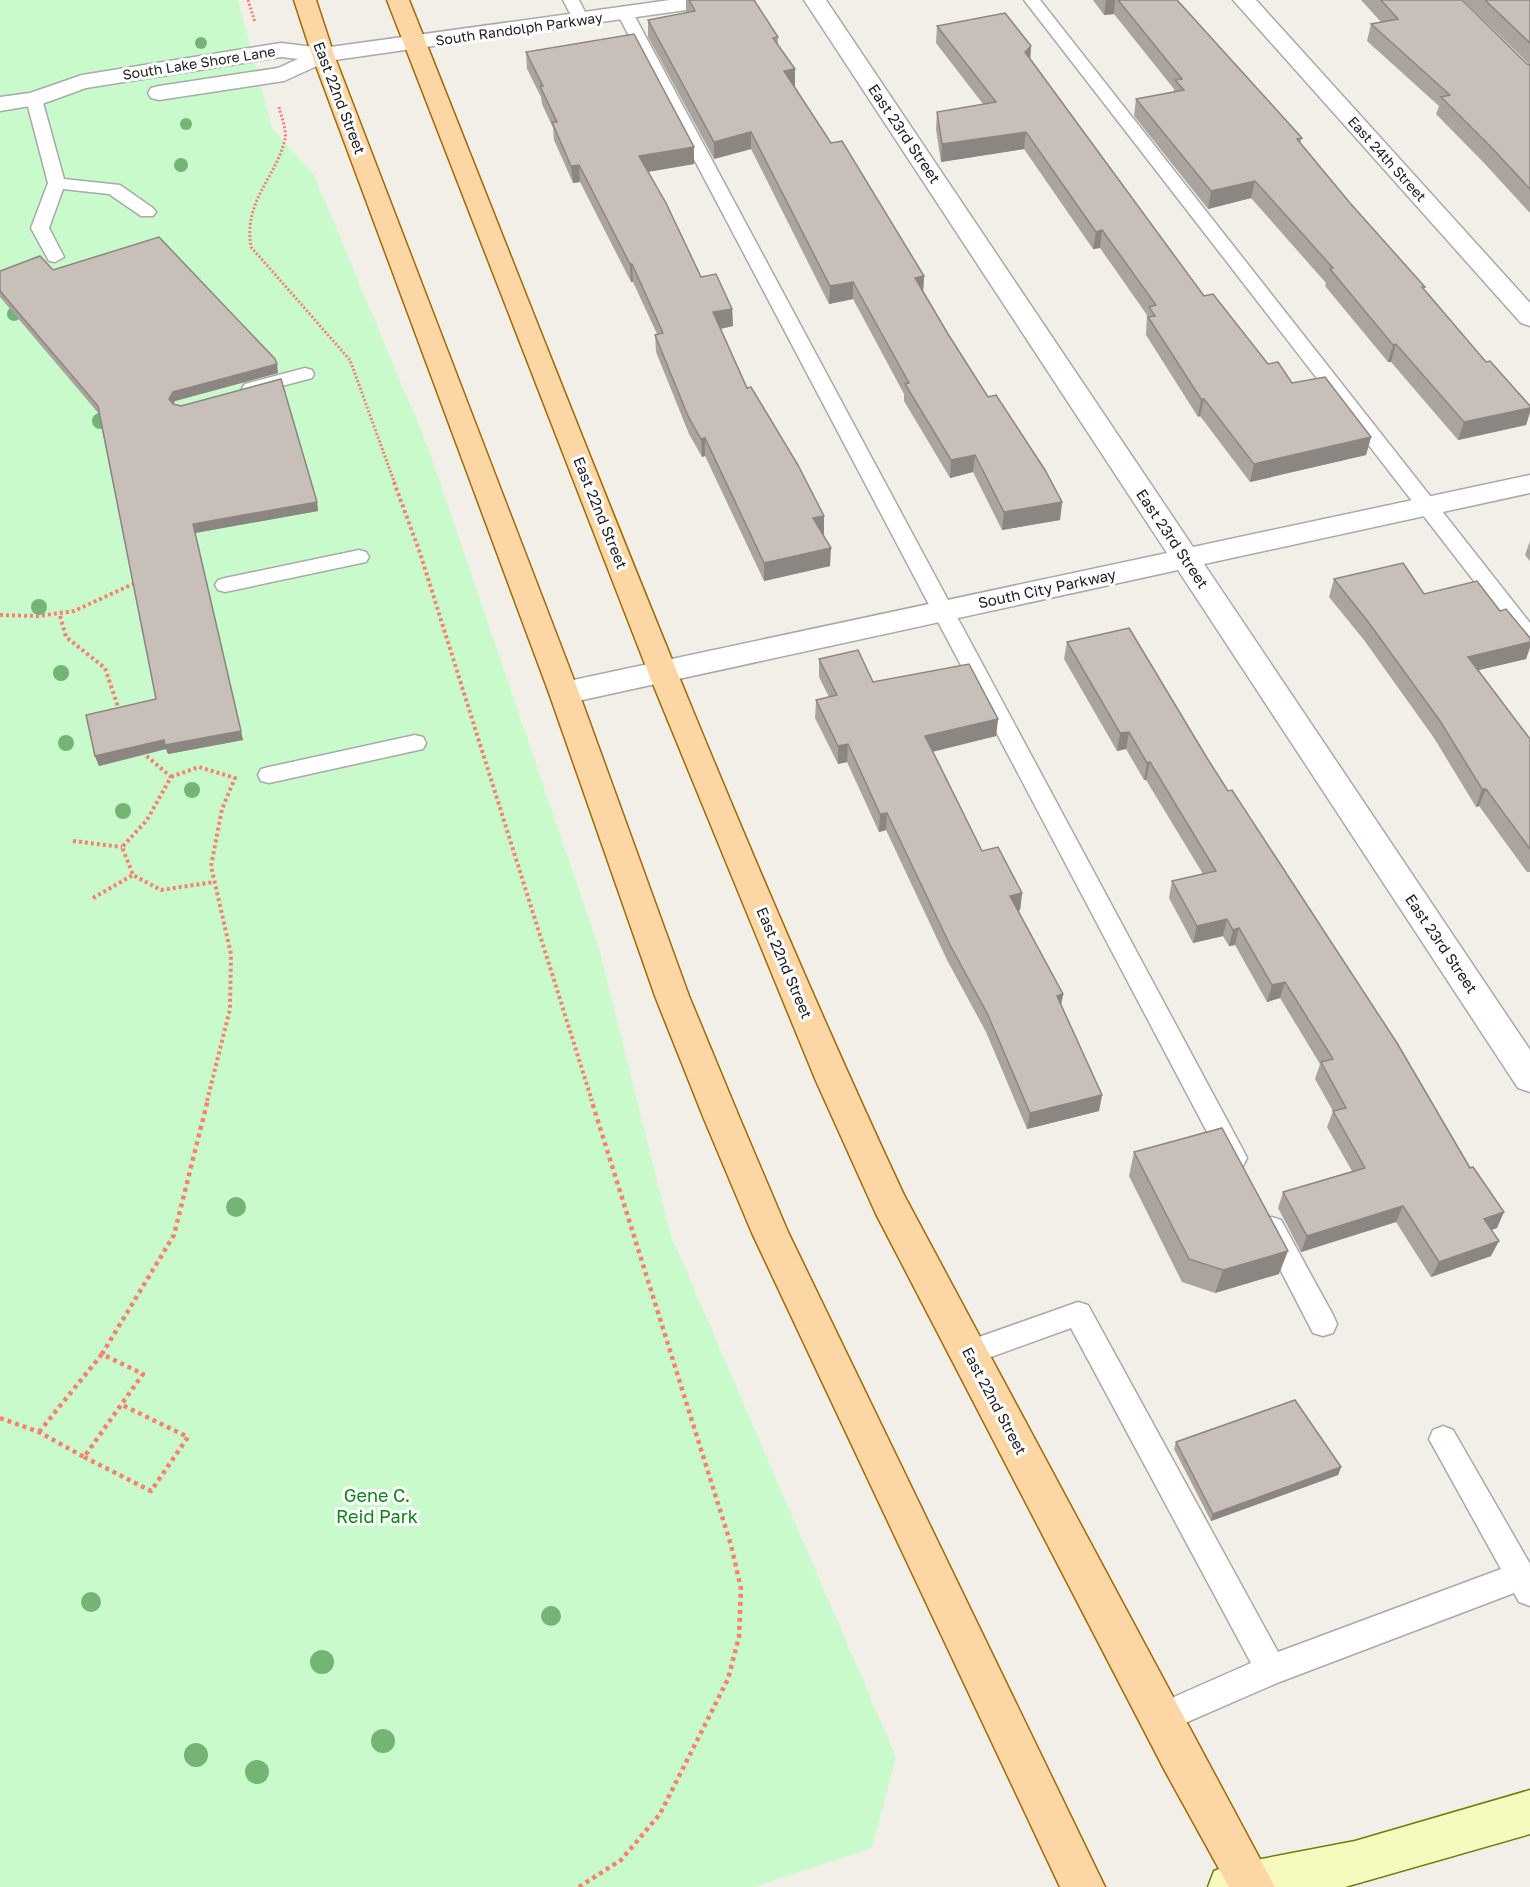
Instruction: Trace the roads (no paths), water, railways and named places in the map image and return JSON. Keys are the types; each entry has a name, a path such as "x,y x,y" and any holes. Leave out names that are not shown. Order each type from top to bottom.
{"main road":[{"name":"East 22nd Street","path":"305,0 323,55 564,693 672,996 770,1233 1083,1887"},
{"name":"East 22nd Street","path":"398,0 663,672 838,1091 889,1203 1162,1718 1245,1886"},
{"path":"1245,1886 1355,1863 1530,1812"}],"street":[{"name":"South Randolph Parkway","path":"323,55 415,44 576,10 625,13 714,0"},
{"name":"East 23rd Street","path":"815,0 1530,1078"},
{"name":"East 24th Street","path":"1244,0 1530,318"},
{"name":"South Lake Shore Lane","path":"0,104 34,99 82,82 265,52 280,50 323,55"},
{"name":"South Lake Shore Lane","path":"142,95 284,74 323,55"},
{"name":"South Lake Shore Lane","path":"34,99 84,104"},
{"name":"South City Parkway","path":"564,693 1530,484"}],"lane":[{"path":"1032,0 1530,638"},
{"path":"625,13 942,612 1245,1177"},
{"path":"34,99 57,183 40,228 55,257"},
{"path":"57,183 114,189 147,212"},
{"path":"238,392 305,374"},
{"path":"225,585 359,557"},
{"path":"269,775 415,743"},
{"path":"1262,1209 1323,1324"},
{"path":"969,1353 1078,1314 1271,1670"},
{"path":"1162,1718 1271,1670 1525,1584 1443,1439"}],"park label":[{"name":"Gene C. Reid Park","path":"377,1506"}]}
